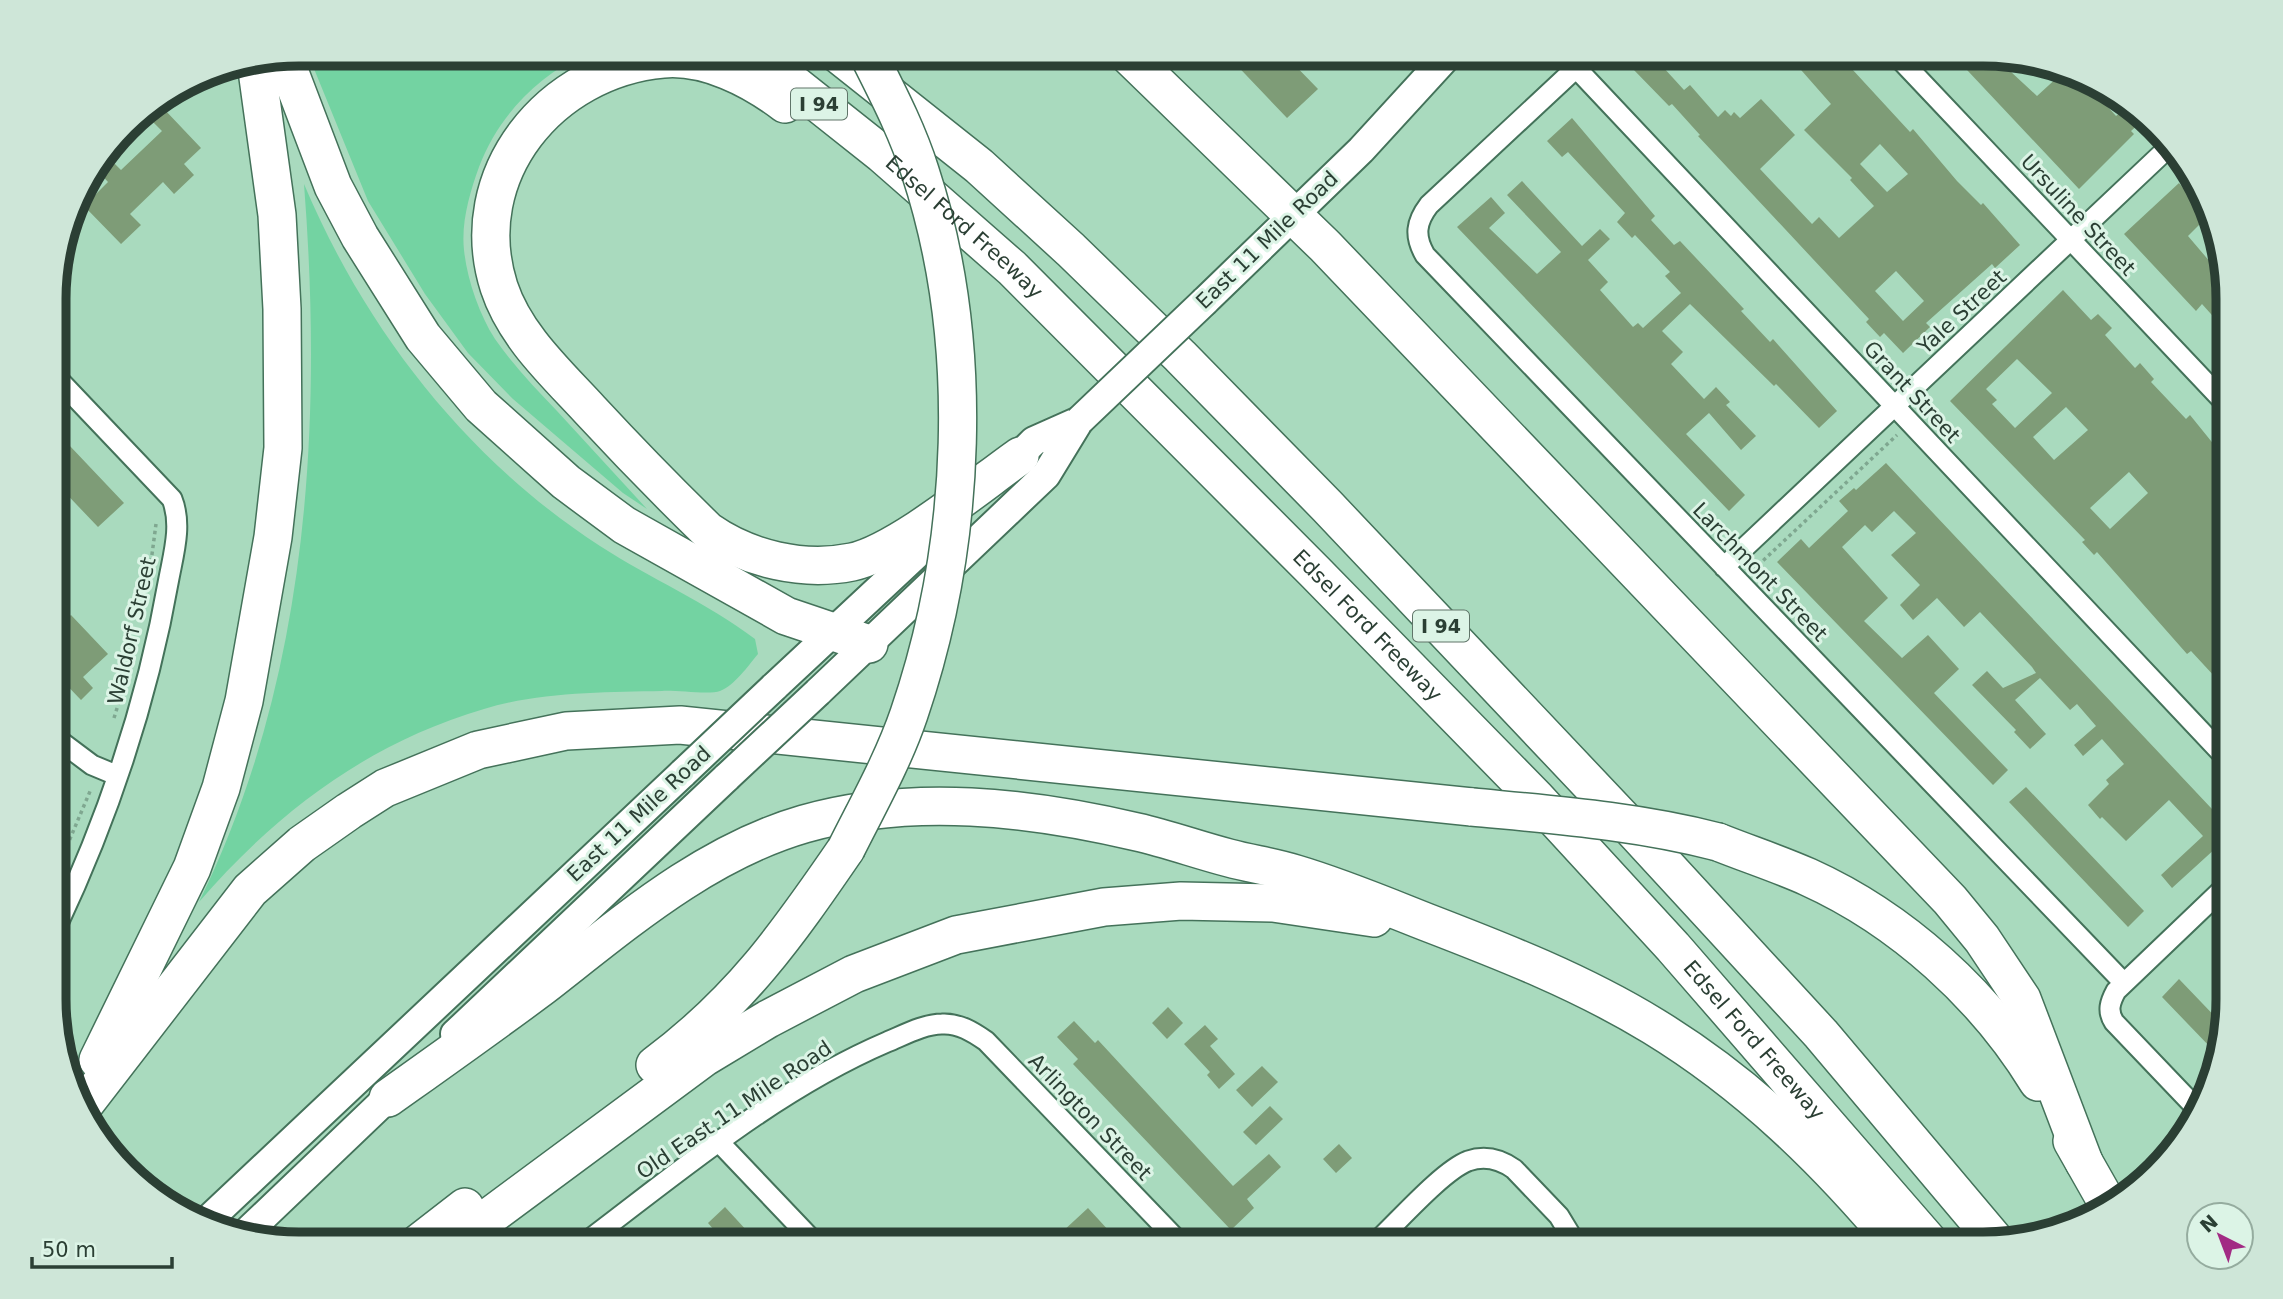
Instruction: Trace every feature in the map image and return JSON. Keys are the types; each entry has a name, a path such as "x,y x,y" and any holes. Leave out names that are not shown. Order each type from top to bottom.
{"highway":[{"path":"627,66 610,69 555,101 534,122 505,172 497,197 491,245 507,307 519,329 555,373 652,476 708,531 731,547 754,556 808,564 853,562 902,539 1020,456"},
{"path":"708,66 740,75 764,89 828,136 882,154"},
{"name":"Edsel Ford Freeway","path":"771,66 882,154 1012,268 1537,799 1673,947 1921,1232"},
{"name":"I 94","path":"853,66 979,166 1071,250 1180,356 1327,506 1821,1034 1988,1232"},
{"path":"433,1232 684,1043 753,978 792,929 846,849 908,717 923,670 951,540 957,471 958,401 946,278 937,227 904,127 874,66"},
{"path":"1140,66 1207,130 1292,218 1325,246 1950,900 1982,939 2022,999 2084,1162"},
{"path":"288,67 328,174 360,237 422,337 481,406 566,482 624,525 786,617 869,644"},
{"path":"84,1086 140,978 192,868 221,788 244,701 259,624 283,448 283,369 277,215 257,70"},
{"path":"89,1098 250,890 302,844 385,788 478,750 523,739 578,730 680,725 1604,820 1669,830 1718,842 1810,878 1855,903 1914,943 1949,973 2010,1041 2104,1198"},
{"path":"388,1098 494,1023 636,914 700,869 764,838 841,815 950,806 1038,813 1139,832 1229,859 1295,873 1503,952 1602,997 1655,1027 1732,1080 1809,1146 1885,1232"},
{"path":"469,1232 705,1057 768,1019 854,974 956,935 1104,907 1181,901 1273,903 1380,919 1503,952"}],"main road":[{"name":"East 11 Mile Road","path":"252,1228 1046,475 1079,421 1361,150 1438,66"},
{"name":"East 11 Mile Road","path":"212,1216 1034,441 1079,421"}],"street":[{"name":"Larchmont Street","path":"1564,66 1429,205 1418,225 1419,245 1432,263 2124,983"},
{"name":"Grant Street","path":"1574,66 2216,747"},
{"name":"Ursuline Street","path":"1906,66 2216,393"},
{"name":"Yale Street","path":"1724,567 2164,152"},
{"name":"Waldorf Street","path":"66,387 163,489 176,510 175,542 162,620 142,698 108,771 77,883 66,907"},
{"path":"66,748 108,771"},
{"path":"2192,1103 2109,1014 2112,998 2124,983 2216,895"},
{"name":"Old East 11 Mile Road","path":"599,1232 719,1142 798,1089 849,1059 925,1027 939,1024 961,1027"},
{"name":"Arlington Street","path":"961,1027 986,1041 1169,1232"},
{"path":"719,1142 805,1232"},
{"path":"1387,1232 1457,1166 1485,1158 1505,1163 1514,1170 1559,1216 1569,1232"}],"path":[{"path":"1753,570 1901,431"},
{"path":"151,566 158,512"},
{"path":"112,727 125,682"},
{"path":"66,853 108,771"}],"green space":[{"path":"313,66 562,66 521,100 508,115 487,149 479,167 465,218 464,250 468,273 484,319 509,358 647,509 623,493 513,399 468,353 425,294 368,201"},
{"path":"304,184 357,290 389,340 464,432 506,474 552,512 619,558 698,602 755,639 758,654 736,680 720,691 595,693 527,699 505,703 442,723 401,741 363,761 293,810 229,869 199,902 236,817 264,730 285,641 300,551 308,459 311,367"}],"building":[{"path":"1237,66 1296,66 1318,89 1287,118"},
{"path":"1634,66 1664,66 1684,90 1690,85 1718,117 1725,110 1731,116 1734,112 1740,118 1761,99 1795,135 1760,169 1812,224 1819,217 1839,238 1874,206 1850,180 1852,178 1804,130 1831,104 1798,66 1849,66 1910,132 1913,129 1957,181 1981,205 1983,203 2020,245 1995,268 1992,264 1926,323 1930,327 1903,353 1884,333 1880,337 1866,322 1869,319 1698,136 1700,135 1672,104 1669,106 1632,68","holes":["1880,144 1908,174 1887,192 1860,164","1896,271 1924,301 1903,321 1875,291"]},
{"path":"1963,66 2006,68 2037,96 2056,78 2100,98 2116,116 2121,112 2138,125 2131,131 2134,134 2079,189"},
{"path":"165,110 201,148 184,164 194,175 174,194 163,182 130,214 141,225 121,244 85,207 108,182 102,176 112,161 121,170 162,131 152,121"},
{"path":"1572,118 1655,216 1651,220 1674,245 1680,241 1744,309 1741,311 1770,342 1773,339 1837,411 1819,428 1690,304 1662,331 1683,352 1671,364 1704,399 1716,387 1730,402 1726,405 1756,436 1741,450 1709,413 1686,434 1745,495 1729,511 1457,227 1491,197 1505,213 1489,228 1537,274 1561,252 1507,195 1522,181 1582,246 1600,229 1610,239 1588,260 1608,282 1600,290 1633,327 1638,323 1643,328 1681,293 1665,276 1670,272 1635,235 1632,238 1617,222 1625,213 1568,152 1562,157 1547,141"},
{"path":"2179,183 2195,203 2202,222 2188,236 2214,266 2216,320 2202,304 2196,311 2124,234"},
{"path":"2063,290 2091,320 2098,314 2112,328 2105,335 2135,368 2140,363 2154,379 2151,382 2186,419 2190,415 2216,447 2216,678 2191,651 2187,654 2097,552 2094,555 2082,542 2085,540 1950,401","holes":["2017,359 2052,393 2015,428 1992,404 1997,400 1986,389","2066,407 2088,430 2054,460 2033,437","2129,472 2148,493 2110,529 2090,508"]},
{"path":"69,445 124,503 98,527 66,493 66,446"},
{"path":"1886,463 2216,813 2216,848 2172,888 2161,875 2203,836 2169,800 2126,841 2102,817 2100,819 2088,805 2109,784 2106,780 2124,764 2102,739 2083,756 2074,745 2096,726 2077,704 2070,710 2040,678 2015,700 2046,734 2030,749 2014,732 2016,730 1972,685 1987,671 2003,688 2036,673 1980,612 1964,627 1937,598 1913,620 1900,605 1920,585 1891,555 1916,533 1894,511 1872,532 1865,525 1842,547 1888,598 1864,621 1902,658 1928,635 1959,669 1934,693 2008,770 1993,785 1777,562 1801,539 1809,548 1848,511 1839,501 1854,488 1856,490"},
{"path":"71,615 108,654 83,677 93,688 81,700 66,684 66,619"},
{"path":"2026,787 2144,911 2128,927 2009,802"},
{"path":"2179,979 2216,1017 2211,1048 2162,997"},
{"path":"1168,1007 1183,1023 1167,1039 1152,1023"},
{"path":"1074,1021 1095,1043 1098,1040 1233,1186 1269,1154 1281,1167 1247,1199 1254,1208 1231,1230 1073,1064 1078,1059 1057,1037"},
{"path":"1205,1025 1218,1039 1210,1046 1235,1074 1219,1089 1207,1075 1210,1072 1184,1044"},
{"path":"1262,1066 1278,1082 1252,1107 1236,1090"},
{"path":"1270,1106 1283,1119 1256,1145 1243,1132"},
{"path":"1339,1144 1352,1158 1336,1173 1323,1159"},
{"path":"725,1207 748,1232 716,1232 708,1223"},
{"path":"1088,1208 1110,1232 1062,1232"}]}
